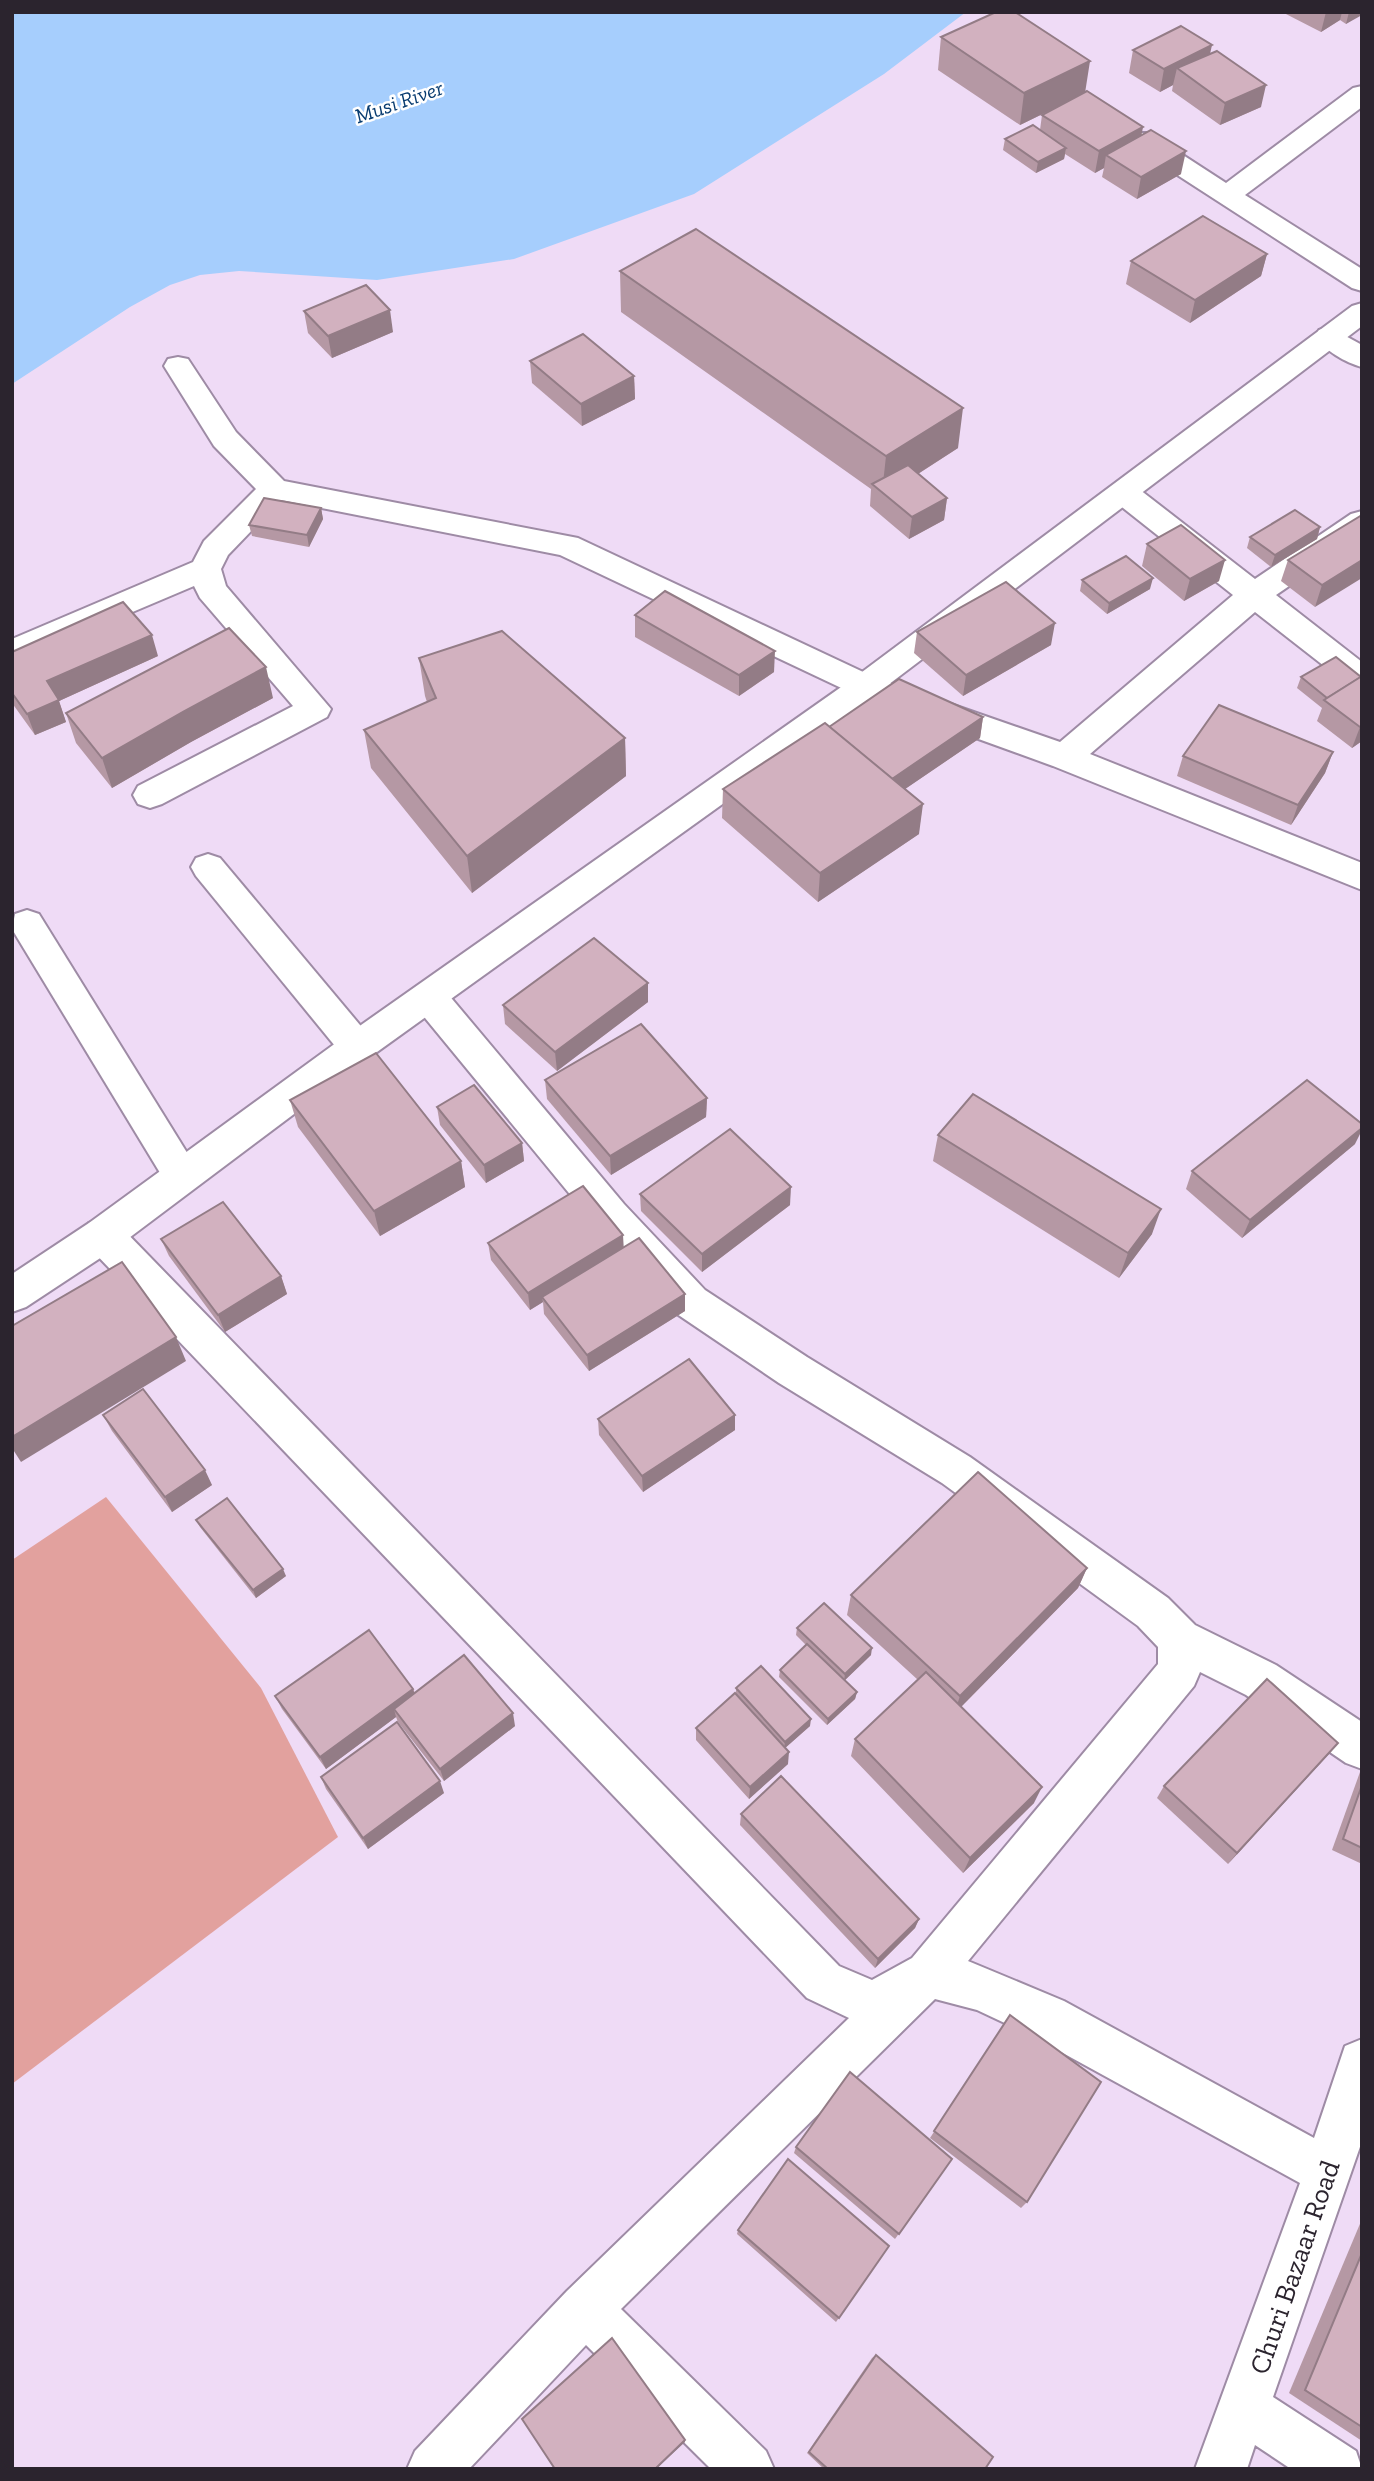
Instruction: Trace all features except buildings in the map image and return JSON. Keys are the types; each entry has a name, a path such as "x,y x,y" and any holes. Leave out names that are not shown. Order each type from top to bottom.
{"street":[{"path":"1227,195 1362,94"},
{"path":"1117,124 1362,282"},
{"path":"12,1295 103,1235 356,1047 429,998 865,686 1125,493 1362,312"},
{"path":"1329,335 1362,358"},
{"path":"178,366 225,439 274,489 567,546 865,686 1065,757 1362,877"},
{"path":"12,652 205,569 215,549 274,489"},
{"path":"1125,493 1256,593 1362,679"},
{"path":"1065,757 1256,593 1362,521"},
{"path":"149,795 315,709 211,590 205,569"},
{"path":"208,867 356,1047"},
{"path":"27,923 79,1013 181,1175"},
{"path":"429,998 610,1215 691,1302 793,1370 956,1470 1153,1612 1180,1639 1261,1680 1362,1748"},
{"path":"103,1235 823,1982 874,2005 928,1974 980,1988 1047,2018 1328,2172"},
{"path":"433,2469 585,2309 928,1974 1178,1671 1180,1639"},
{"name":"Churi Bazaar Road","path":"1221,2469 1328,2172 1354,2116 1362,2063"},
{"path":"585,2309 748,2469"},
{"path":"1244,2408 1338,2469"}],"shaded area":[{"path":"106,1497 261,1688 338,1837 12,2084 12,1560"}],"water":[{"name":"Musi River","path":"12,12 966,12 884,74 694,194 514,259 377,280 239,271 200,275 170,285 130,307 12,384"}]}
